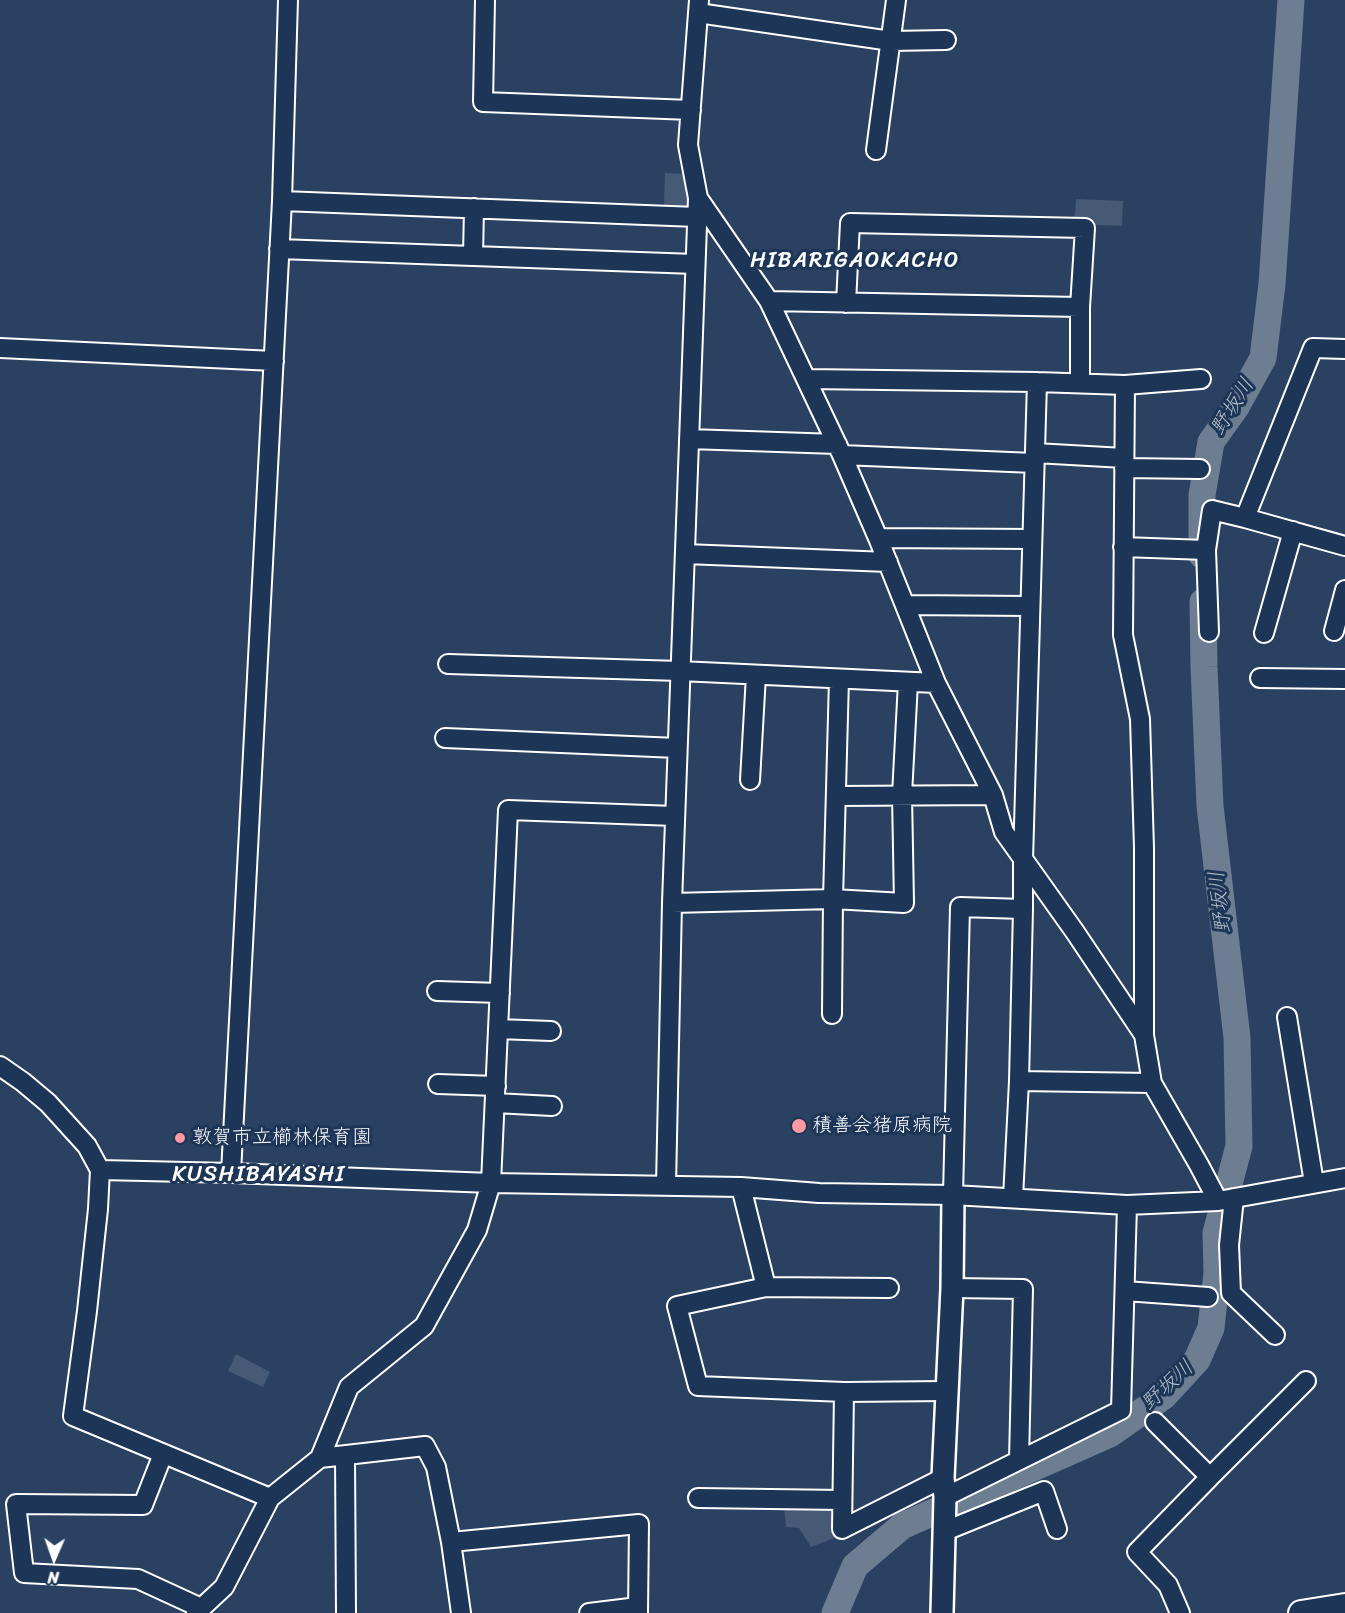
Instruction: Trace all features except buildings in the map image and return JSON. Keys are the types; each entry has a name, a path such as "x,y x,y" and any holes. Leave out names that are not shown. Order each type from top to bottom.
{"main road":[{"path":"1301,1613 1345,1606"}],"street":[{"path":"231,1173 282,201 288,0"},
{"path":"485,0 483,102 691,110"},
{"path":"876,150 896,0"},
{"path":"666,1185 677,748 698,198 688,145 699,7 891,41 946,40"},
{"path":"698,198 769,301 807,379 878,537 936,683 993,795 1004,832 1144,1035"},
{"path":"282,201 697,217"},
{"path":"473,256 474,208"},
{"path":"846,303 850,223 1085,228 1080,307 1080,383"},
{"path":"279,249 695,264"},
{"path":"769,301 1080,307"},
{"path":"0,348 274,361"},
{"path":"1245,518 1313,348 1345,349"},
{"path":"807,379 1125,385 1202,379"},
{"path":"1012,1198 1019,1081 1037,382"},
{"path":"1125,385 1123,635 1140,719 1144,848 1144,1035 1152,1083 1199,1165 1226,1200 1231,1293 1275,1335"},
{"path":"689,439 839,450 1035,458 1200,469"},
{"path":"1209,632 1206,550 1212,510 1345,546"},
{"path":"1264,633 1293,531"},
{"path":"878,537 1032,539"},
{"path":"1123,547 1206,550"},
{"path":"684,554 888,562"},
{"path":"1334,631 1345,590"},
{"path":"905,605 1030,606"},
{"path":"448,664 680,671 936,683"},
{"path":"750,780 756,675"},
{"path":"1260,678 1345,680"},
{"path":"831,1014 839,679"},
{"path":"672,903 833,899 904,903 902,795 908,682"},
{"path":"445,738 677,748"},
{"path":"836,796 993,795"},
{"path":"163,1454 143,1505 16,1504 24,1574 138,1579 198,1611 224,1587 270,1498 320,1458 349,1387 424,1326 477,1230 492,1182 508,810 675,816"},
{"path":"942,1613 960,907 1023,909"},
{"path":"437,991 500,993"},
{"path":"1287,1017 1314,1184"},
{"path":"498,1029 551,1031"},
{"path":"0,1066 48,1103 87,1146 100,1170 90,1288 73,1416 270,1498"},
{"path":"1019,1081 1152,1083"},
{"path":"438,1084 552,1106"},
{"path":"100,1170 741,1187 819,1193 953,1195 1127,1205 1226,1200 1345,1178"},
{"path":"741,1187 766,1287"},
{"path":"844,1392 842,1529 1019,1460 1121,1410 1127,1205"},
{"path":"888,1288 766,1287 677,1306 698,1386 844,1392 946,1391"},
{"path":"952,1287 1023,1289 1019,1460"},
{"path":"1125,1291 1208,1297"},
{"path":"1180,1613 1168,1585 1137,1552 1306,1381"},
{"path":"1155,1422 1210,1477"},
{"path":"320,1458 425,1446 436,1467 451,1542 460,1613"},
{"path":"345,1455 345,1613"},
{"path":"945,1531 1044,1491 1057,1529"},
{"path":"698,1498 842,1500"},
{"path":"451,1542 639,1524 638,1610 589,1613"}],"shaded area":[{"path":"665,173 687,174 690,208 664,207"},
{"path":"1076,199 1123,201 1122,226 1074,224"},
{"path":"236,1354 270,1372 263,1387 228,1371"},
{"path":"784,1506 832,1506 839,1512 839,1536 811,1547 799,1528 786,1527"}],"waterway":[{"name":"野坂川","path":"1202,555 1202,495 1211,442 1236,407 1263,358 1272,284 1291,0"},
{"name":"野坂川","path":"835,1613 855,1566 902,1526 1110,1434 1164,1396 1197,1360 1211,1328 1217,1273 1216,1233 1239,1146 1237,1038 1210,806 1203,602"}],"place":[{"name":"積善会猪原病院","path":"799,1126"},
{"name":"敦賀市立櫛林保育園","path":"180,1138"}],"district":[{"name":"HIBARIGAOKACHO","path":"855,261"},
{"name":"KUSHIBAYASHI","path":"259,1175"}]}
